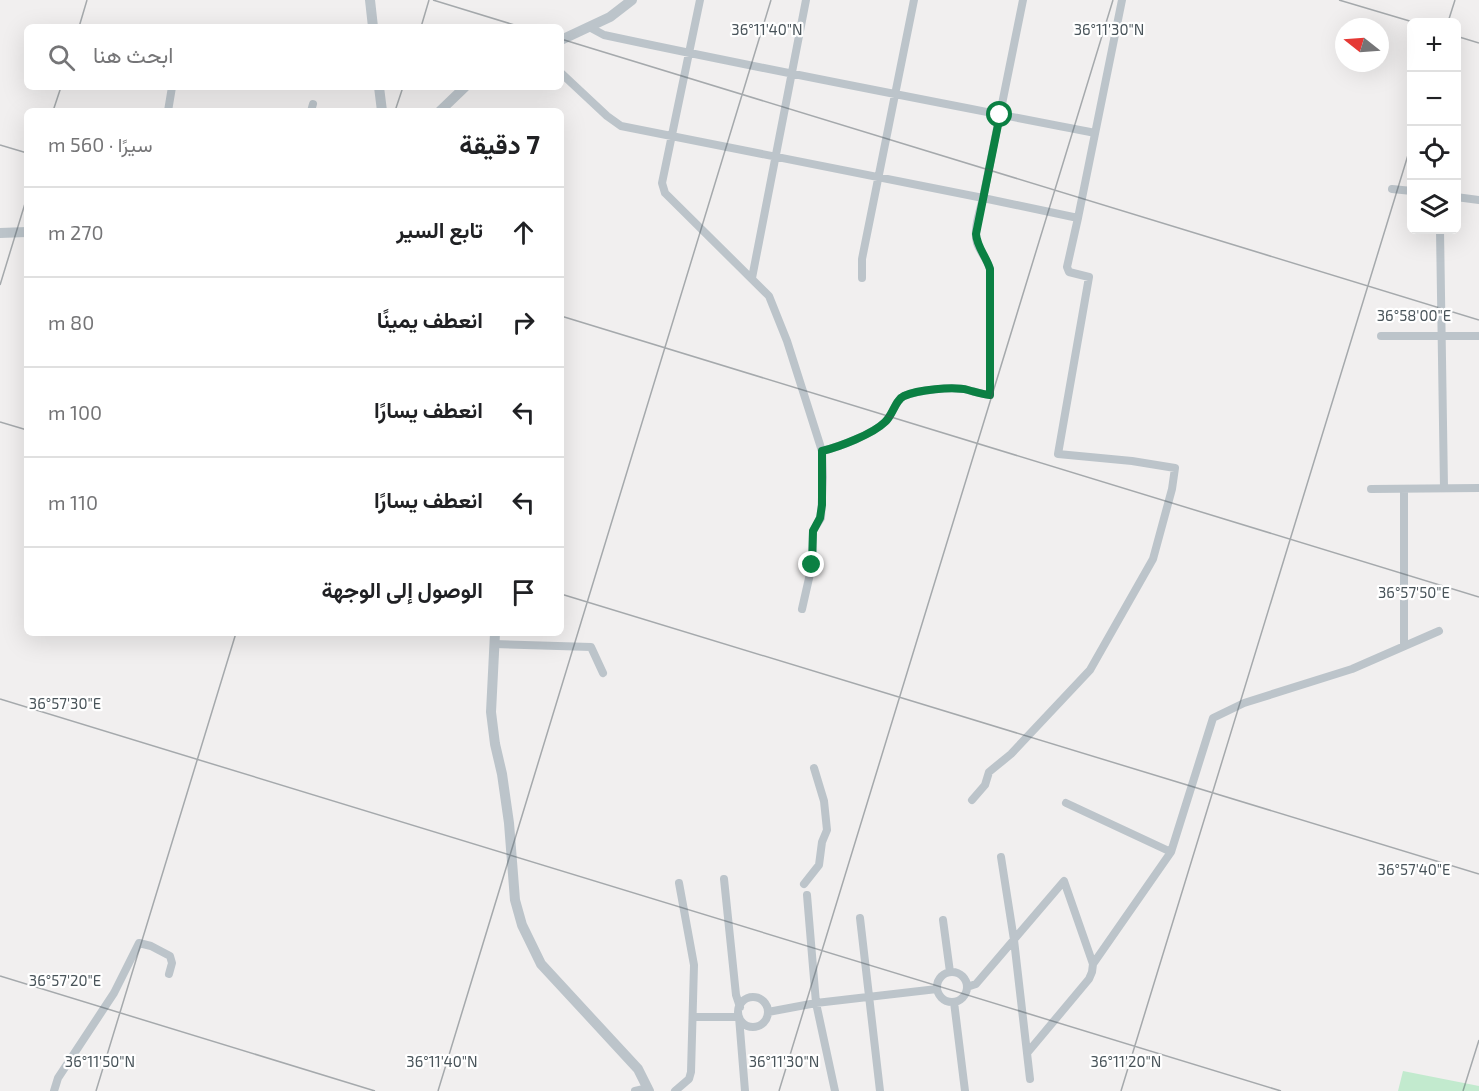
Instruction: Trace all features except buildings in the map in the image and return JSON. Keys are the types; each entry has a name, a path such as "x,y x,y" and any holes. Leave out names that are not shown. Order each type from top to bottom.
{"street":[{"path":"370,0 373,24"},
{"path":"564,39 591,28 632,0"},
{"path":"700,0 662,183 665,193 769,296 787,341 822,451 820,518 813,531 812,565 802,609"},
{"path":"752,278 806,0"},
{"path":"862,278 862,259 914,0"},
{"path":"822,451 840,447 884,424 891,416 899,399 905,395 934,390 966,389 990,395 990,269 977,243 976,234 1023,0"},
{"path":"972,800 986,785 989,772 1011,754 1090,670 1153,559 1172,489 1175,468 1132,461 1058,454 1089,277 1069,272 1067,267 1122,0"},
{"path":"591,28 604,35 793,75 1095,133"},
{"path":"564,76 621,126 1078,218"},
{"path":"168,108 172,90"},
{"path":"380,90 382,108"},
{"path":"443,108 462,90"},
{"path":"1392,189 1407,190"},
{"path":"1461,198 1479,200"},
{"path":"0,233 24,232"},
{"path":"1440,234 1444,488"},
{"path":"1381,336 1479,336"},
{"path":"1371,489 1479,488"},
{"path":"1404,489 1404,646"},
{"path":"1093,964 1171,852 1213,718 1244,703 1352,669 1439,630"},
{"path":"603,673 591,647 495,639 491,712 509,823 515,900 522,925 541,964 638,1069 649,1090 634,1091"},
{"path":"804,884 819,865 822,842 827,831 824,801 814,768"},
{"path":"1066,803 1171,852"},
{"path":"1001,857 1014,940 1030,1079"},
{"path":"723,879 736,995 740,1007 745,1091"},
{"path":"967,987 976,984 1064,881 1093,964 1092,972 1089,979 1028,1052"},
{"path":"675,1091 689,1079 691,1072 694,965 679,883"},
{"path":"807,895 816,1003 835,1091"},
{"path":"860,918 880,1091"},
{"path":"943,920 950,972"},
{"path":"54,1091 58,1078 114,993 139,943 151,946 170,956 172,963 169,974"},
{"path":"937,989 941,978 950,972"},
{"path":"937,989 943,999 954,1002 964,996 966,982 959,975 950,972"},
{"path":"768,1012 816,1003 937,989"},
{"path":"693,1017 739,1017 745,1024 753,1027 762,1024 768,1012 765,1003 756,998 746,999 740,1007"},
{"path":"954,1002 965,1091"}],"green space":[{"path":"1403,1071 1479,1086 1479,1091 1398,1091"}],"route":[{"path":"812,565 813,531 820,518 822,505 822,451 840,447 884,424 891,416 899,399 905,395 934,390 966,389 990,395 990,269 977,243 976,234 1000,115"}]}
